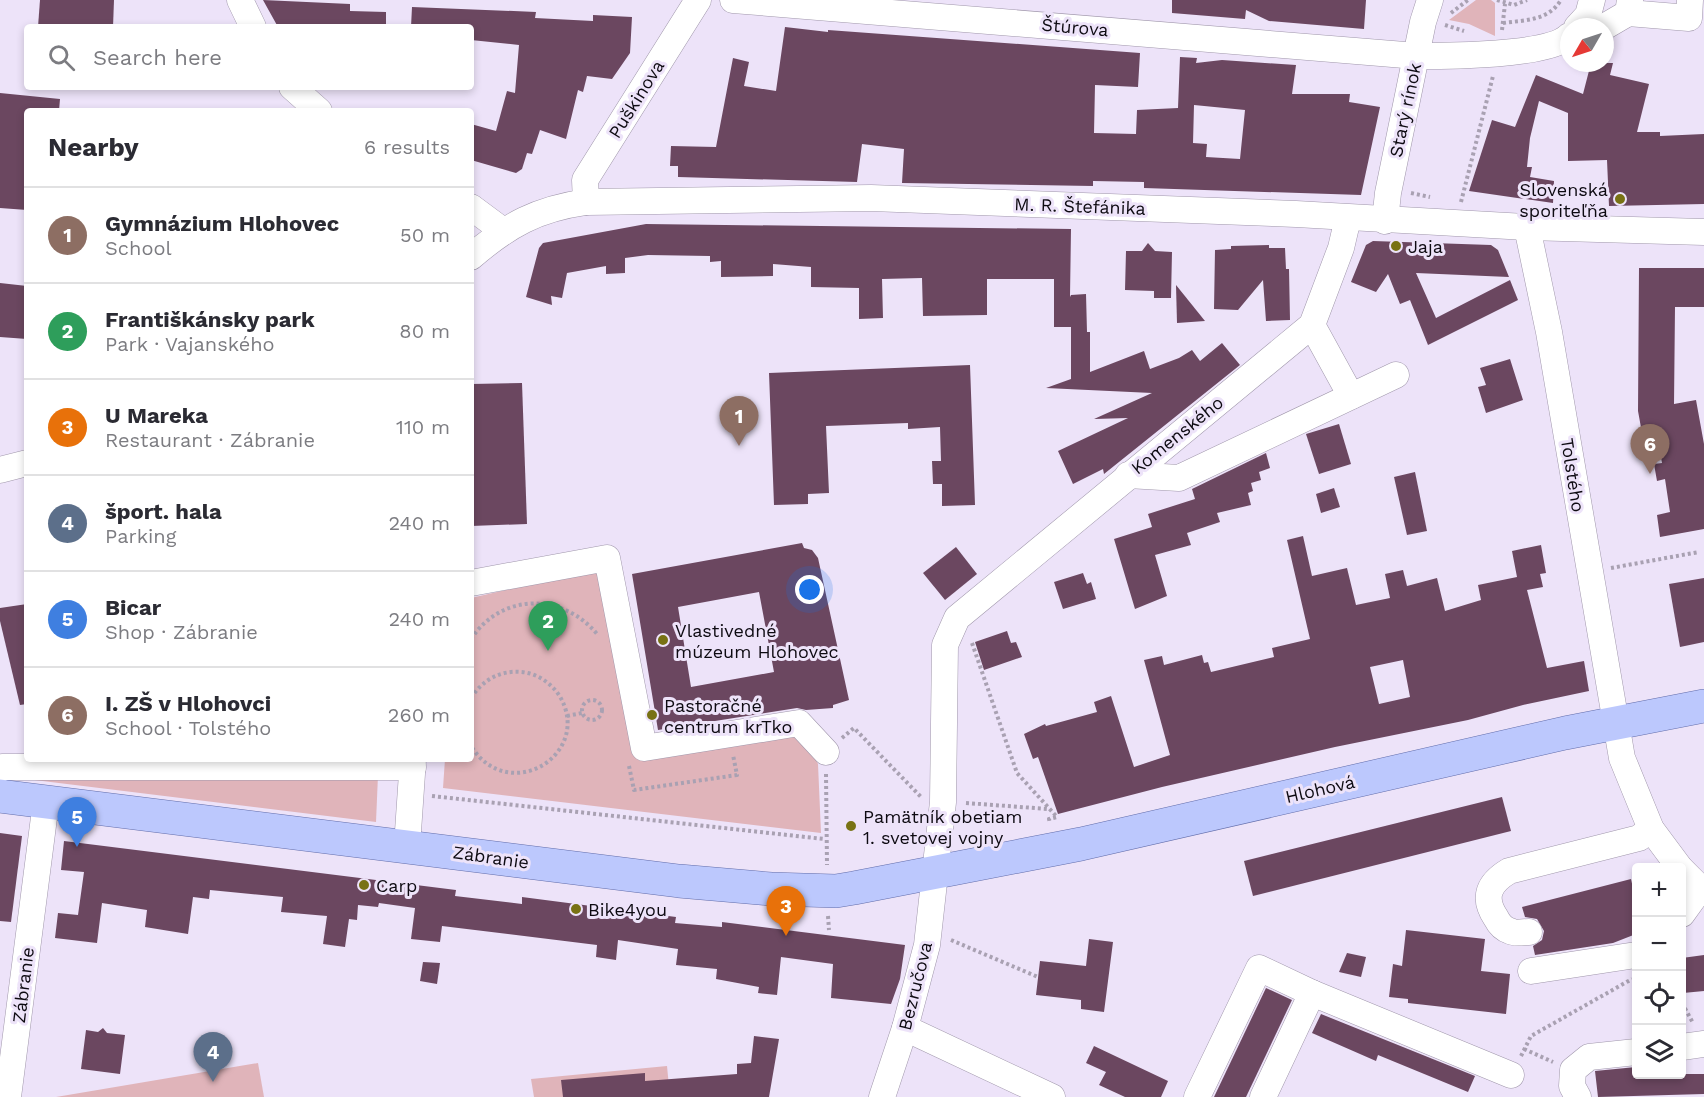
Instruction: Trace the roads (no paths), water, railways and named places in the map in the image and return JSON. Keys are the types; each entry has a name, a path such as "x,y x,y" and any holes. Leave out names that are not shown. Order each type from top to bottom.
{"main road":[{"name":"Hlohová","path":"935,871 1081,844 1615,723 1704,706"},
{"name":"Zábranie","path":"0,796 577,869 771,889 836,891 935,871"}],"street":[{"path":"240,0 252,24"},
{"name":"Puškinova","path":"586,202 585,180 698,0"},
{"name":"Štúrova","path":"733,0 1417,56 1495,53 1535,48 1560,39"},
{"name":"Starý rínok","path":"1385,221 1388,193 1430,0"},
{"path":"1585,18 1592,0"},
{"path":"1614,19 1629,6 1689,18 1690,0"},
{"path":"295,90 316,108"},
{"name":"M. R. Štefánika","path":"474,254 502,230 556,206 586,202 871,198 1527,227 1704,232"},
{"path":"474,209 502,230"},
{"path":"1348,218 1341,248 1312,325 1351,396"},
{"name":"Tolstého","path":"1527,227 1549,332 1624,766 1650,829 1676,863"},
{"name":"Komenského","path":"957,618 1312,325"},
{"path":"1128,475 1179,478 1396,375"},
{"path":"0,470 24,464"},
{"path":"474,582 608,558 644,748 799,723 826,752"},
{"name":"Bezručova","path":"882,1097 905,1028 927,945 943,802 945,645 957,618"},
{"path":"0,769 2,767 413,763 407,846"},
{"name":"Zábranie","path":"8,1097 46,802"},
{"path":"1529,932 1511,933 1500,925 1489,908 1488,894 1494,880 1509,871 1639,838 1650,829"},
{"name":"Tolstého","path":"1686,874 1702,890"},
{"path":"1686,909 1702,890"},
{"path":"1531,971 1632,956"},
{"path":"1197,1097 1259,968 1312,993 1511,1075"},
{"path":"1263,1097 1312,993"},
{"path":"905,1028 1052,1097"},
{"path":"1686,1046 1704,1044"},
{"path":"1578,1097 1572,1086 1573,1070 1589,1057 1632,1052"}],"place":[{"name":"Slovenská sporiteľňa","path":"1620,199"},
{"name":"Jaja","path":"1396,246"},
{"name":"Gymnázium Hlohovec","path":"739,446"},
{"name":"I. ZŠ v Hlohovci","path":"1650,474"},
{"name":"Vlastivedné múzeum Hlohovec","path":"663,640"},
{"name":"Františkánsky park","path":"548,651"},
{"name":"Pastoračné centrum krTko","path":"652,715"},
{"name":"Pamätník obetiam 1. svetovej vojny","path":"851,826"},
{"name":"Bicar","path":"77,847"},
{"name":"Carp","path":"364,885"},
{"name":"Bike4you","path":"576,909"},
{"name":"U Mareka","path":"786,936"},
{"name":"šport. hala","path":"213,1082"}]}
